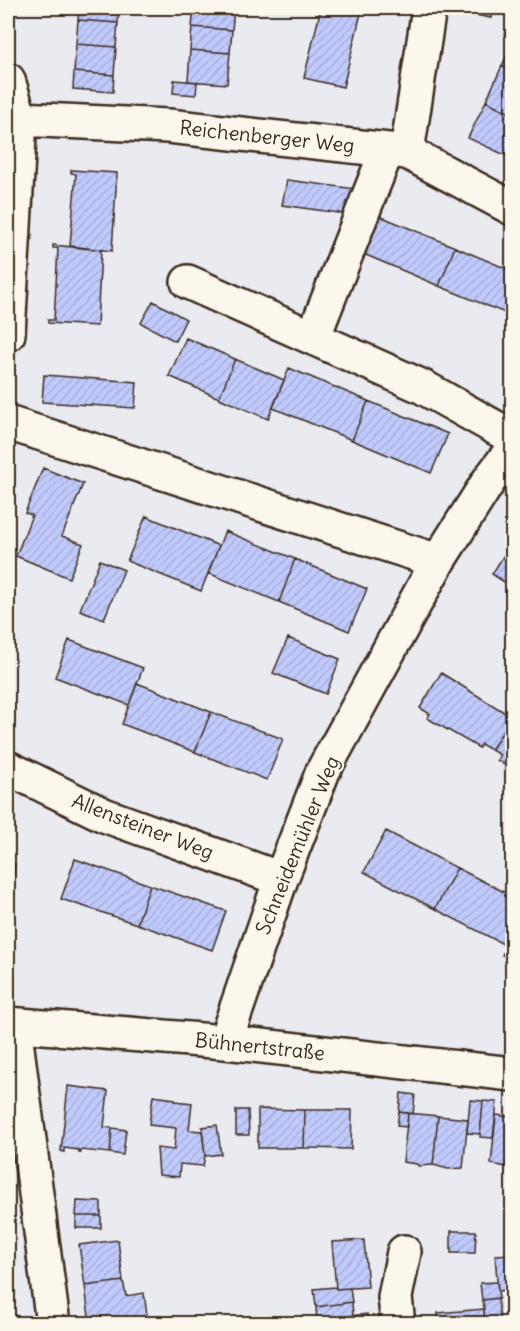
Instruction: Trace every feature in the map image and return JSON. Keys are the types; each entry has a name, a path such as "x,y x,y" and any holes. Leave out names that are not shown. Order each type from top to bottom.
{"street":[{"path":"313,338 397,151 429,8"},
{"path":"8,80 14,117 8,334"},
{"name":"Reichenberger Weg","path":"14,117 168,126 397,151 513,208"},
{"path":"188,282 423,387 513,437"},
{"path":"8,423 438,561"},
{"name":"Schneidemühler Weg","path":"225,1042 281,879 322,771 438,561 490,479 513,450"},
{"name":"Allensteiner Weg","path":"8,768 104,815 281,879"},
{"path":"11,1024 52,1323"},
{"name":"Bühnertstraße","path":"11,1024 225,1042 513,1074"},
{"path":"398,1323 395,1297 404,1252"}],"building":[{"path":"79,8 119,8 118,23 78,20"},
{"path":"194,8 234,8 232,30 192,27"},
{"path":"321,8 339,8 361,13 343,87 304,78"},
{"path":"466,8 493,8 491,18 465,13"},
{"path":"78,20 118,23 116,47 76,44"},
{"path":"192,27 232,30 230,53 190,50"},
{"path":"76,44 116,47 114,75 74,72"},
{"path":"512,44 512,71 502,66"},
{"path":"190,50 230,53 227,84 188,81"},
{"path":"502,66 512,71 512,114 486,101"},
{"path":"74,72 114,75 113,92 73,89"},
{"path":"174,80 197,82 196,95 173,93"},
{"path":"486,101 512,114 512,144 507,156 468,138"},
{"path":"71,170 117,173 112,251 70,246 76,174 71,173"},
{"path":"287,180 364,190 353,215 282,205"},
{"path":"375,214 455,247 439,286 359,252"},
{"path":"53,245 101,250 97,326 48,323 48,320 54,320 58,248 53,248"},
{"path":"455,247 512,271 512,316 439,286"},
{"path":"153,301 186,319 175,341 141,323"},
{"path":"186,338 235,359 219,398 169,376"},
{"path":"235,359 284,380 268,419 219,398"},
{"path":"289,368 368,401 352,440 273,408"},
{"path":"44,375 137,382 135,408 42,402"},
{"path":"368,401 448,434 431,473 352,440"},
{"path":"43,468 83,484 62,536 83,544 69,578 16,556 32,515 25,513"},
{"path":"146,516 219,546 201,591 127,561"},
{"path":"225,531 295,559 279,602 208,573"},
{"path":"512,542 512,587 492,574"},
{"path":"295,559 367,589 349,631 279,602"},
{"path":"100,560 124,570 104,619 80,610"},
{"path":"288,638 340,659 326,694 273,673"},
{"path":"69,640 143,668 129,705 55,677"},
{"path":"441,673 512,717 491,750 481,744 479,748 427,718 430,714 420,708"},
{"path":"137,683 211,712 195,752 122,724"},
{"path":"211,712 283,739 267,780 195,752"},
{"path":"512,717 512,769 497,760 500,755 491,750"},
{"path":"386,831 457,868 435,909 364,872"},
{"path":"75,859 150,885 137,924 61,899"},
{"path":"8,863 15,864 12,893 8,893"},
{"path":"457,868 512,896 512,936 507,946 435,909"},
{"path":"150,885 226,911 212,950 137,924"},
{"path":"8,893 12,893 10,923 8,923"},
{"path":"512,936 512,960 502,955"},
{"path":"68,1086 108,1091 104,1127 112,1128 110,1153 81,1150 79,1153 79,1150 64,1148 64,1152 61,1151"},
{"path":"401,1093 415,1095 413,1114 399,1112"},
{"path":"153,1096 192,1103 189,1130 202,1131 205,1156 203,1166 180,1164 179,1177 159,1175 157,1148 174,1150 176,1128 149,1125"},
{"path":"470,1100 483,1101 480,1134 467,1133"},
{"path":"483,1101 497,1102 493,1138 480,1137"},
{"path":"258,1109 305,1110 304,1148 258,1148"},
{"path":"236,1110 248,1110 249,1135 236,1135"},
{"path":"305,1110 352,1110 351,1149 304,1148"},
{"path":"399,1112 408,1113 407,1127 397,1126"},
{"path":"408,1113 438,1116 433,1165 418,1166 403,1162"},
{"path":"496,1115 512,1117 512,1168 491,1164"},
{"path":"438,1116 468,1119 463,1168 448,1169 433,1165"},
{"path":"217,1125 221,1154 205,1156 202,1127"},
{"path":"112,1128 126,1130 123,1155 110,1153"},
{"path":"77,1201 101,1202 101,1216 76,1216"},
{"path":"76,1216 101,1216 101,1228 76,1228"},
{"path":"451,1231 476,1231 475,1253 451,1253"},
{"path":"118,1240 123,1281 85,1286 79,1245"},
{"path":"364,1240 368,1287 336,1289 332,1242"},
{"path":"512,1254 512,1290 498,1291 495,1255"},
{"path":"123,1281 126,1296 144,1293 148,1322 90,1324 85,1286"},
{"path":"497,1282 499,1298 482,1300 480,1283"},
{"path":"335,1287 336,1289 350,1288 352,1302 316,1307 314,1289"},
{"path":"498,1298 500,1321 485,1323 483,1300"},
{"path":"352,1302 353,1316 317,1322 316,1307"},
{"path":"484,1309 485,1324 438,1324 438,1313"},
{"path":"367,1314 368,1324 335,1324 334,1318"}]}
